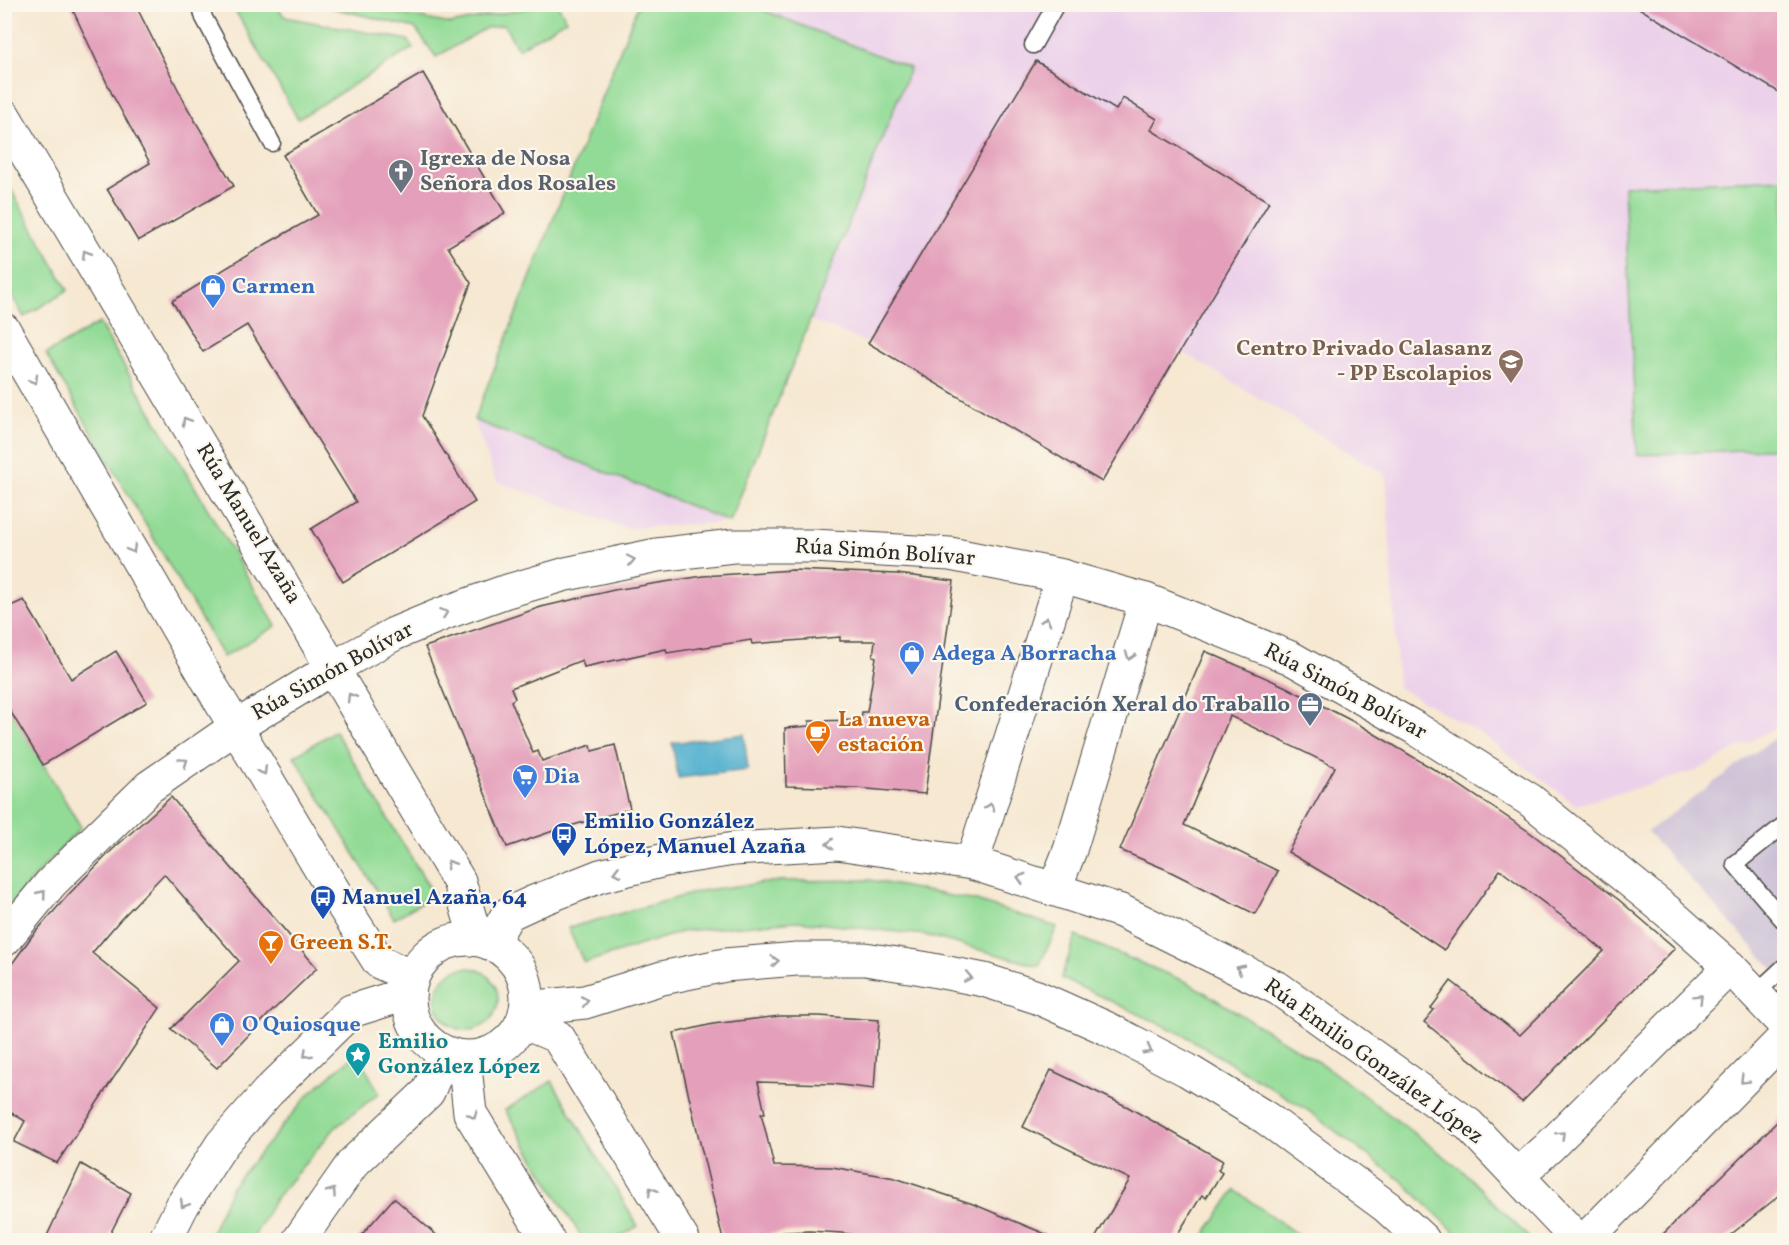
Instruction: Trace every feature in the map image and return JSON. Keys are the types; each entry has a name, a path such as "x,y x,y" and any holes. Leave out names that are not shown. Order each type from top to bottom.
{"street":[{"name":"Rúa Manuel Azaña","path":"4,116 459,880 483,941"},
{"path":"4,330 333,890 379,962 411,985"},
{"name":"Rúa Simón Bolívar","path":"4,940 51,883 149,787 236,727 394,633 494,596 566,574 657,555 733,546 814,546 950,554 1062,576 1146,600 1291,658 1415,728 1530,800 1634,882 1730,967 1785,1024"},
{"path":"972,863 1062,576"},
{"path":"1055,888 1070,850 1146,600"},
{"name":"Rúa Emilio González López","path":"483,941 508,914 534,902 600,876 665,860 734,849 837,843 972,863 1121,911 1279,989 1469,1125 1578,1240"},
{"path":"460,939 483,941 505,952 516,963 524,977 527,993 525,1015 516,1035 501,1048 483,1056 454,1056 428,1043 416,1028 409,1009 411,985 420,963 431,951 445,943 460,939"},
{"path":"525,1015 585,1002 662,978 725,965 797,958 865,959 984,980 1057,1006 1106,1028 1187,1070 1266,1118 1387,1207 1423,1240"},
{"path":"1518,1175 1730,967"},
{"path":"165,1240 182,1206 222,1144 268,1092 351,1011 411,985"},
{"path":"525,1015 558,1037 680,1239"},
{"path":"1585,1240 1785,1038"},
{"path":"299,1240 353,1162 428,1092 454,1056"},
{"path":"454,1056 470,1113 548,1240"}],"lane":[{"path":"200,4 204,18 272,143"},
{"path":"1033,45 1056,4"},
{"path":"1785,825 1735,864 1785,921"},
{"path":"1756,993 1785,967"}],"shaded area":[{"name":"Centro Privado Calasanz - PP Escolapios","path":"638,5 1784,5 1784,723 1696,771 1576,805 1483,735 1398,687 1386,475 1181,351 1102,482 868,343 810,320 730,522 626,528 496,481 474,420"},
{"path":"1784,731 1784,981 1647,832"}],"green space":[{"path":"232,5 275,5 285,17 408,40 413,48 298,119"},
{"path":"320,5 354,5 451,24 542,5 558,5 566,20 518,49 504,25 486,28 436,57 415,28"},
{"path":"638,5 750,5 910,68 730,522 474,420"},
{"path":"5,179 68,290 24,317 5,284"},
{"path":"1784,179 1784,448 1637,455 1624,186"},
{"path":"99,323 276,626 223,657 46,354"},
{"path":"5,701 81,827 13,900 5,912"},
{"path":"335,731 434,895 394,919 294,756"},
{"path":"870,880 976,901 1057,927 1039,966 925,935 797,921 684,931 584,963 568,928 705,890 780,881"},
{"path":"1076,936 1189,983 1328,1068 1461,1169 1531,1240 1463,1240 1402,1181 1306,1109 1184,1035 1061,978"},
{"path":"461,968 473,968 489,977 496,987 498,999 496,1011 489,1021 473,1030 461,1030 450,1025 441,1016 436,1005 436,993 441,982 450,973"},
{"path":"357,1053 379,1093 335,1128 275,1199 252,1240 208,1240 232,1186 311,1092"},
{"path":"552,1081 638,1226 615,1240 583,1240 505,1110"},
{"path":"1235,1190 1305,1240 1201,1240"}],"water":[{"path":"744,734 748,770 678,778 672,743"}],"building":[{"path":"70,4 135,4 188,109 234,186 138,241 107,189 150,163 112,94"},
{"path":"1632,4 1785,4 1785,96"},
{"path":"1036,61 1116,110 1123,98 1157,119 1151,130 1269,202 1102,482 868,343"},
{"path":"423,73 505,213 448,247 471,283 422,416 475,502 343,582 311,529 356,502 247,325 203,352 172,301 318,215 283,155"},
{"path":"793,570 897,574 954,581 925,794 856,788 786,786 785,728 809,726 809,721 861,720 862,712 867,712 876,657 873,656 875,641 840,641 840,637 752,644 751,640 667,653 666,649 584,667 582,660 511,688 515,698 511,701 533,753 538,751 542,761 591,745 592,751 615,745 630,809 507,847 425,647 541,607 614,590 703,576"},
{"path":"24,600 71,679 116,651 147,702 43,765 4,701 4,609"},
{"path":"1205,651 1284,686 1358,724 1450,779 1528,831 1619,900 1675,948 1522,1102 1424,1022 1434,1010 1431,1008 1451,981 1520,1035 1604,951 1571,923 1500,870 1444,950 1367,899 1288,852 1335,767 1230,716 1184,825 1278,871 1255,914 1165,869 1120,850"},
{"path":"171,797 317,968 217,1068 171,1029 239,961 164,874 92,953 160,1008 57,1163 14,1142 25,1121 4,1108 4,975 32,936 69,894 112,850"},
{"path":"780,1016 879,1020 874,1089 832,1084 758,1082 765,1113 761,1113 774,1166 832,1167 895,1178 973,1204 1060,1240 887,1240 809,1231 723,1240 674,1033 713,1024"},
{"path":"1051,1070 1128,1107 1223,1161 1218,1170 1222,1173 1206,1198 1202,1195 1174,1240 1094,1240 1130,1179 1023,1127"},
{"path":"1785,1114 1785,1191 1724,1240 1657,1240"},
{"path":"81,1164 131,1193 107,1240 45,1240"},
{"path":"394,1198 442,1240 357,1240"}],"place":[{"name":"Igrexa de Nosa Señora dos Rosales","path":"401,195"},
{"name":"Carmen","path":"213,310"},
{"name":"Centro Privado Calasanz - PP Escolapios","path":"1511,385"},
{"name":"Adega A Borracha","path":"912,677"},
{"name":"Confederación Xeral do Traballo","path":"1310,728"},
{"name":"La nueva estación","path":"818,756"},
{"name":"Dia","path":"525,800"},
{"name":"Emilio González López, Manuel Azaña","path":"564,858"},
{"name":"Manuel Azaña, 64","path":"323,921"},
{"name":"Green S.T.","path":"271,966"},
{"name":"O Quiosque","path":"222,1048"},
{"name":"Emilio González López","path":"358,1078"}]}
